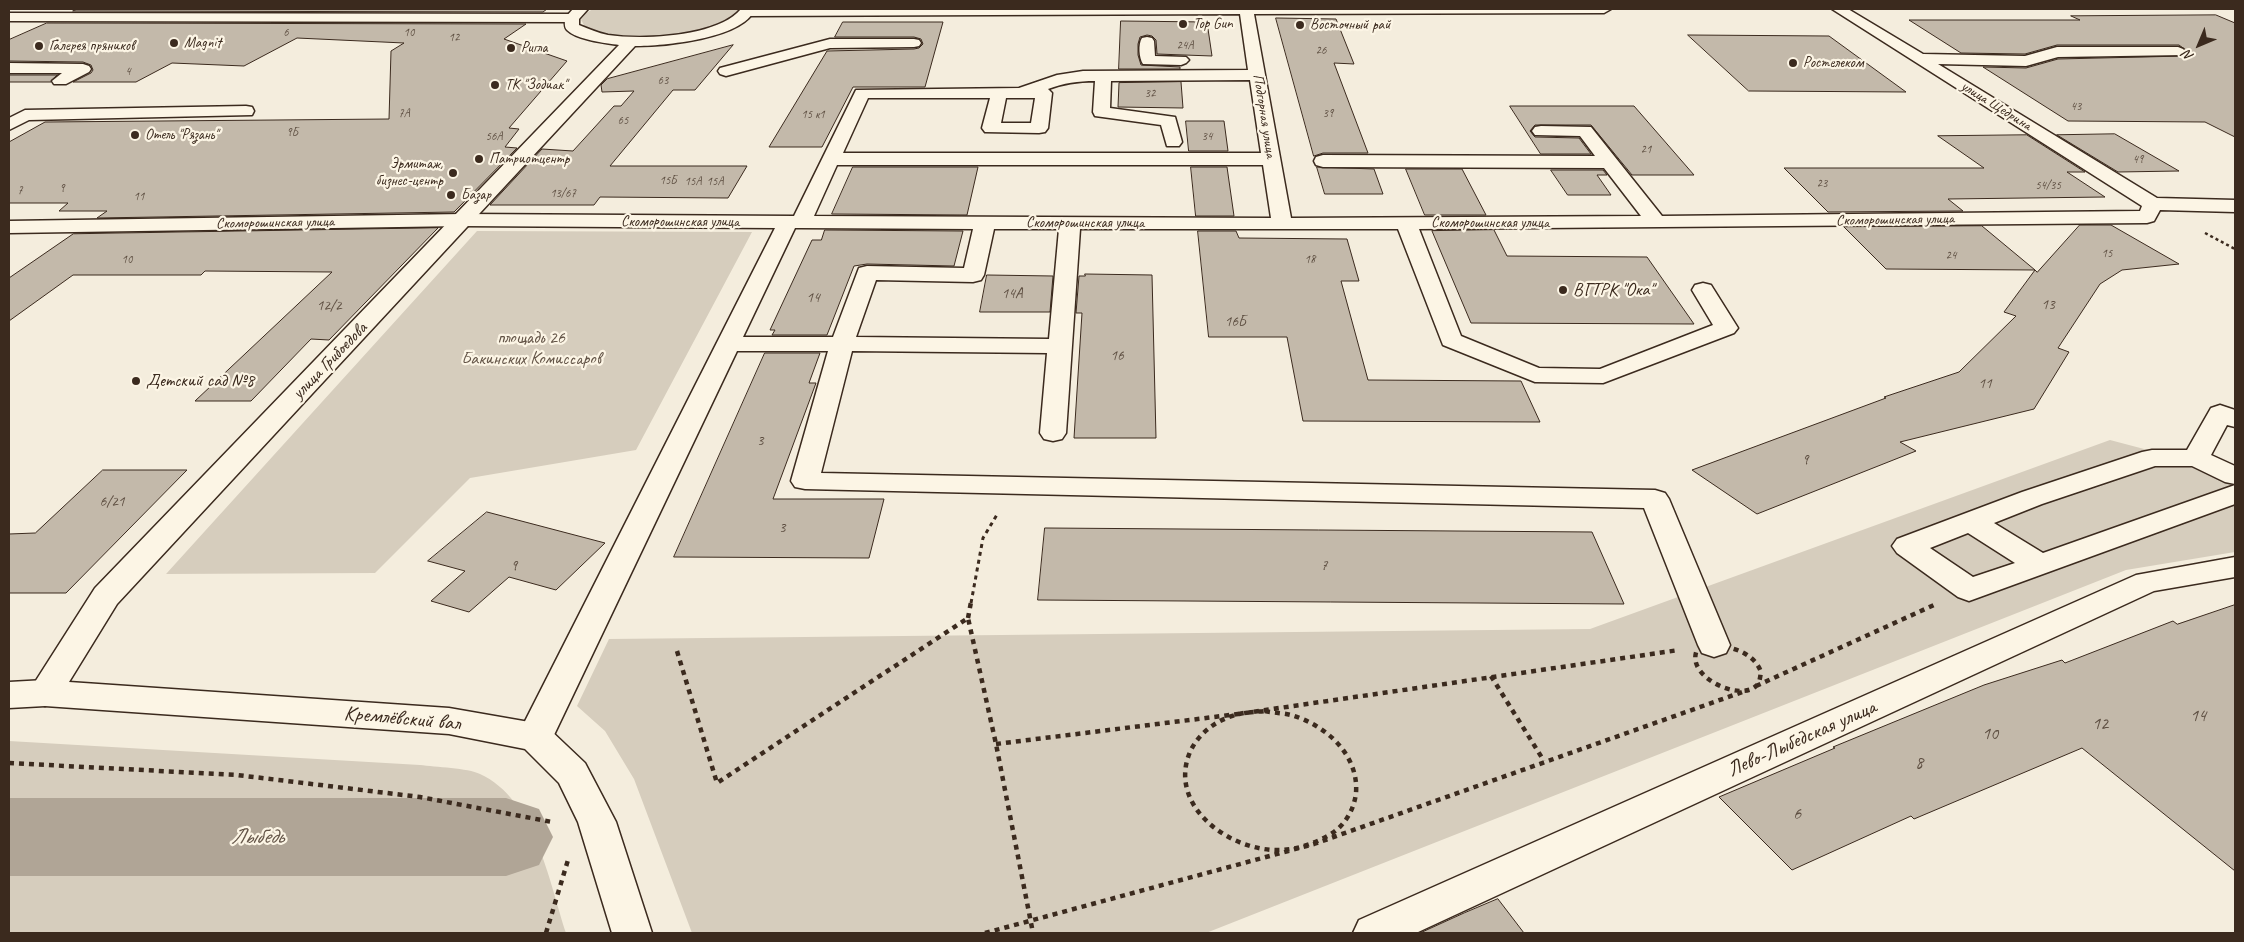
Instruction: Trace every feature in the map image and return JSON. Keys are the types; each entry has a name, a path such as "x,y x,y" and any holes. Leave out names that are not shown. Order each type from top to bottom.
{"street":[{"path":"9,24 44,9"},
{"path":"376,17 390,9"},
{"path":"9,17 376,17 577,13 572,27 583,34 599,38 631,41 678,38 713,30 733,23 748,10 790,12 865,10 1604,9"},
{"name":"улица Щедрина","path":"1839,9 2153,204"},
{"name":"Подгорная улица","path":"1246,10 1282,224"},
{"path":"790,12 808,23 808,32 830,44"},
{"name":"улица Грибоедова","path":"45,693 106,596 631,41"},
{"path":"1147,41 1148,60 1256,68"},
{"path":"726,71 830,44 914,43"},
{"path":"1920,59 2026,61 2057,52 2178,52"},
{"path":"9,68 83,69 60,81"},
{"path":"1018,93 1063,78 1104,76 1150,78 1256,68"},
{"path":"1104,76 1101,112 1169,121 1172,142"},
{"path":"632,933 597,822 572,773 535,737 728,344 830,159 862,93 999,93 1018,93 1044,93 1039,128 991,128 999,93"},
{"path":"9,125 17,115 246,111"},
{"path":"1540,131 1585,131 1656,222"},
{"path":"830,159 1271,159"},
{"path":"1323,161 1610,162"},
{"path":"2153,204 2235,206"},
{"name":"Скоморошинская улица","path":"9,226 463,220 1282,224 2147,217 2153,204"},
{"path":"985,222 973,275 867,272 842,344 805,481 1655,499 1704,646"},
{"path":"1053,432 1070,223"},
{"path":"1406,223 1451,340 1535,375 1602,376 1726,328 1703,290"},
{"path":"728,344 1060,346"},
{"path":"2196,458 2220,413 2235,419"},
{"path":"2235,476 2196,458 2152,458 2032,498 1907,546 1969,590 2235,494"},
{"path":"1971,522 2039,564"},
{"name":"Лево-Лыбедская улица","path":"1374,933 2147,582 2235,567"},
{"name":"Кремлёвский вал","path":"9,695 45,693 449,721 535,737"}],"path":[{"path":"1015,485 983,538 968,618 996,744 1033,933"},
{"path":"1756,686 1969,590"},
{"path":"677,651 717,783 968,618"},
{"path":"996,744 1238,714 1264,711 1290,715 1317,726 1338,742 1352,763 1358,786 1353,810 1338,829 1314,844 1286,850 1254,848 1225,837 1203,820 1189,799 1183,777 1186,756 1198,737 1216,723 1238,714 1685,649"},
{"path":"1490,676 1544,761"},
{"path":"985,933 1314,844 1748,690"},
{"path":"9,763 237,775 420,797 552,822"},
{"path":"546,933 570,854"}],"green space":[{"path":"593,9 738,10 723,22 705,29 670,35 629,38 610,37 595,33 585,27 581,20 586,13"},
{"name":"площадь 26 Бакинских Комиссаров","path":"477,231 752,232 636,450 470,478 375,573 166,574"},
{"path":"2110,440 2235,473 2235,552 2126,570 1206,933 692,933 634,779 605,731 577,706 609,639 1590,629"},
{"path":"9,741 420,765 475,772 499,786 514,802 527,822 546,866 566,933 9,933"}],"building":[{"path":"78,9 547,9 543,12 73,11"},
{"path":"2216,15 2235,23 2235,137 2205,122 2068,121 1983,67 2026,68 2058,59 2184,56 2187,51 2179,45 2057,45 2025,54 1961,53 1909,20 2080,20 2071,16"},
{"path":"1276,18 1336,19 1354,64 1334,63 1368,153 1323,153 1314,156"},
{"path":"1121,21 1207,22 1212,56 1157,54 1156,40 1152,36 1147,35 1140,37 1138,44 1138,55 1141,65 1180,67 1180,69 1119,69"},
{"path":"843,22 943,22 925,87 853,87 822,147 769,147 827,51 914,49 919,48 923,44 921,39 914,37 835,37"},
{"path":"47,23 526,24 504,39 567,61 509,128 519,129 505,147 517,148 454,212 97,218 107,211 59,211 68,203 9,203 9,142 45,122 389,119 391,51 404,43 297,38 244,66 172,63 136,82 73,82 91,73 93,70 91,65 83,62 9,61 9,40"},
{"name":"Ростелеком","path":"1688,35 1829,36 1906,92 1749,91"},
{"path":"733,45 695,90 673,90 610,166 747,166 728,198 600,197 594,205 490,205 542,149 573,151 614,106 621,106 634,91 602,92 601,85 607,79"},
{"path":"9,75 57,75 51,82 9,82"},
{"path":"1181,82 1183,108 1118,107 1119,83"},
{"path":"1510,106 1634,106 1694,175 1632,175 1591,125 1535,125 1530,131 1535,137 1579,138 1591,154 1541,154"},
{"path":"1186,121 1224,121 1228,151 1189,151"},
{"path":"2115,134 2179,171 2118,172 2057,135"},
{"path":"2027,135 2085,172 2067,172 2105,197 1948,199 1963,211 1828,212 1784,168 1984,168 1938,136"},
{"path":"853,167 978,167 967,215 832,214"},
{"path":"1191,167 1227,167 1234,216 1196,216"},
{"path":"1317,167 1374,169 1383,194 1325,194"},
{"path":"1406,169 1462,169 1486,215 1425,215"},
{"path":"1551,170 1603,170 1607,175 1597,175 1611,195 1568,195"},
{"path":"2080,225 2111,225 2179,264 2122,270 2100,284 2058,348 2069,352 2034,409 1900,442 1916,451 1757,514 1692,470 1886,398 1884,397 1959,372 2016,316 2004,312 2035,270 2037,272"},
{"path":"1982,226 2035,270 1886,269 1844,227"},
{"path":"438,228 329,340 311,339 251,401 195,401 332,272 205,271 201,275 73,275 9,321 9,278 73,234"},
{"path":"825,230 963,231 954,266 867,264 854,266 827,335 772,335 775,330 770,330 812,240 821,240"},
{"name":"ВГТРК \"Ока\"","path":"1494,230 1507,256 1647,257 1694,324 1471,323 1432,231"},
{"path":"1198,231 1236,231 1239,238 1347,239 1359,281 1341,281 1368,380 1521,381 1540,422 1303,421 1287,337 1209,337"},
{"path":"1085,274 1152,275 1156,438 1074,438 1082,313 1076,313 1079,276 1085,276"},
{"path":"987,275 1053,276 1050,312 980,312"},
{"path":"765,353 820,353 809,383 816,383 773,499 884,499 869,558 674,557"},
{"path":"103,470 187,470 66,593 9,593 9,534 35,533"},
{"path":"487,512 605,543 556,590 509,577 469,612 431,601 465,571 428,561"},
{"path":"1045,528 1592,532 1624,604 1038,600"},
{"path":"2235,605 2235,871 2082,748 1914,819 1911,816 1792,870 1719,797 1835,748 1833,747 1984,685 2062,660 2065,663 2173,621 2177,624"},
{"path":"1498,899 1524,933 1420,933 1464,913"}],"waterway":[{"name":"Лыбедь","path":"9,837 506,837"}],"place":[{"name":"Top Gun","path":"1183,24"},
{"name":"Восточный рай","path":"1300,25"},
{"name":"Magnit","path":"174,43"},
{"name":"Галерея пряников","path":"39,46"},
{"name":"Ригла","path":"511,48"},
{"name":"Ростелеком","path":"1793,63"},
{"name":"ТК \"Зодиак\"","path":"495,85"},
{"name":"Отель \"Рязань\"","path":"135,135"},
{"name":"Патриотцентр","path":"479,159"},
{"name":"Эрмитаж, бизнес-центр","path":"453,173"},
{"name":"Базар","path":"451,195"},
{"name":"ВГТРК \"Ока\"","path":"1563,290"},
{"name":"Детский сад №8","path":"136,381"}]}
